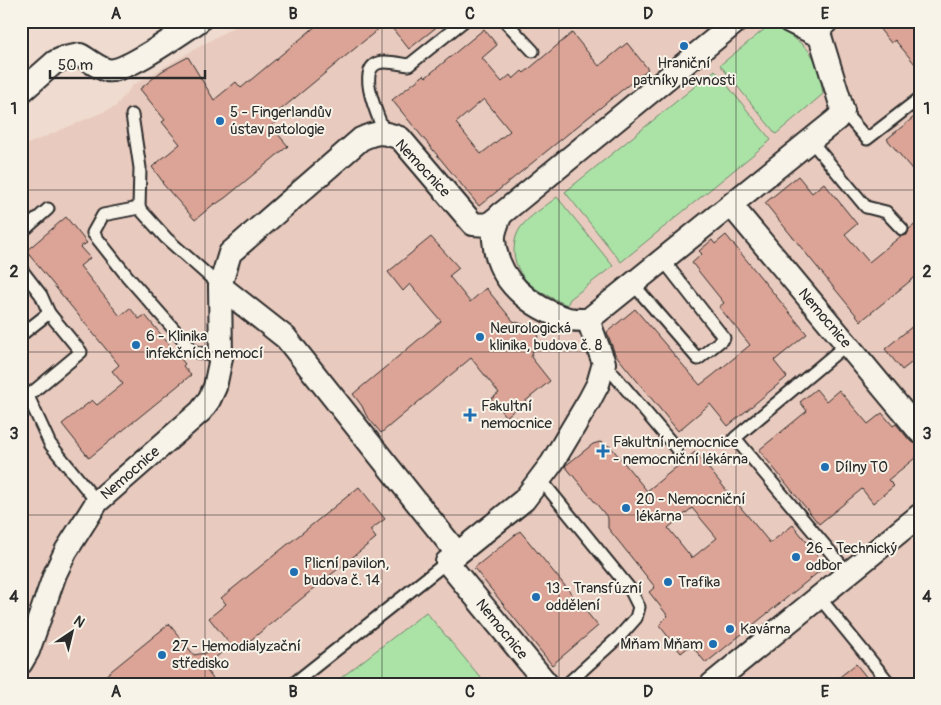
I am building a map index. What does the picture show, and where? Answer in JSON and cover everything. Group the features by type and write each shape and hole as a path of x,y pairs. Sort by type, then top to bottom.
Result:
{"street":[{"path":"21,92 55,62 64,58 80,55 105,70 114,71 131,64 199,21"},
{"name":"Nemocnice","path":"21,663 28,651 55,574 66,552 97,502 201,411 209,400 215,387 221,358 220,286 230,253 361,139 384,132 400,138 473,224 488,225 737,21"},
{"path":"501,214 493,238 498,264 510,282 525,298 546,309 570,319 588,320 811,141 840,115 828,29 790,21"},
{"name":"Nemocnice","path":"731,205 920,432"},
{"name":"Nemocnice","path":"220,286 286,338 547,684"},
{"path":"452,557 524,500 541,480 589,401 598,384 604,363 588,320"},
{"path":"712,684 920,514"}],"lane":[{"path":"384,132 368,89 369,75 373,66 380,62 409,65 464,21"},
{"path":"505,21 533,51"},
{"path":"840,115 867,139 920,98"},
{"path":"132,115 140,168 139,208 166,238 220,286"},
{"path":"811,141 866,207 886,212 902,229"},
{"path":"21,233 48,208"},
{"path":"139,208 103,215 93,233 127,276 193,351 221,358"},
{"path":"633,284 698,359 724,338 663,260"},
{"path":"21,269 41,295 48,313 81,352 24,392 50,444 97,502"},
{"path":"21,335 48,313"},
{"path":"847,344 735,438 848,573"},
{"path":"604,363 676,448"},
{"path":"541,480 630,589 639,607 636,618 620,636 567,684"},
{"path":"293,684 452,557"},
{"path":"819,597 890,684"}],"shaded area":[{"name":"Fakultní nemocnice","path":"244,21 920,21 920,684 21,684 21,147 115,107 133,85"}],"green space":[{"path":"769,23 808,50 817,66 823,94 776,134 720,65 766,28"},
{"path":"715,70 771,140 621,262 565,192"},
{"path":"557,197 613,266 570,299 567,305 540,292 526,280 516,263 514,253 517,233 524,223"},
{"path":"426,612 486,684 333,684"}],"building":[{"name":"5 - Fingerlandův ústav patologie","path":"322,21 444,21 409,49 387,22 273,116 278,121 271,126 288,146 195,220 162,183 152,167 180,144 162,122 165,120 140,89 162,71 188,57 214,100 236,82 241,88"},
{"path":"873,21 920,21 920,70 895,40 891,43"},
{"path":"484,29 497,45 482,58 502,82 510,75 513,79 522,71 524,73 572,33 599,66 627,43 648,69 479,206 392,100 424,75 426,77","holes":["484,99 510,131 481,154 456,123"]},
{"path":"920,112 920,179 887,139"},
{"path":"798,176 812,193 824,183 857,224 845,234 869,262 901,236 907,235 909,229 920,221 920,273 861,321 765,203"},
{"name":"6 - Klinika infekčních nemocí","path":"66,217 87,243 80,247 90,258 80,266 120,316 130,308 139,319 145,315 185,364 183,366 191,375 89,458 62,424 92,400 97,405 123,384 112,371 119,365 26,251"},
{"path":"726,235 807,334 774,361 787,377 728,426 710,404 678,431 615,354 607,332 635,309 700,385 712,376 750,345 719,307 724,303 692,263 702,254 699,251 712,240 715,244"},
{"name":"Neurologická klinika, budova č. 8","path":"431,237 459,268 449,276 470,302 486,288 513,321 540,330 531,357 550,381 506,417 491,399 499,393 471,358 381,433 366,415 353,394 441,321 410,284 403,291 388,272"},
{"path":"920,320 920,356 902,370 885,349"},
{"name":"Dílny TO","path":"816,389 826,401 839,390 868,424 882,413 893,426 896,424 910,441 920,445 920,454 888,480 894,486 873,503 862,489 819,524 759,450 807,411 800,402"},
{"path":"600,442 611,447 647,491 695,452 770,543 793,525 826,566 706,663 691,645 681,653 659,625 668,616 649,592 655,587 608,528 608,518 565,466 593,444","holes":["692,508 717,538 692,558 668,528"]},
{"name":"Plicní pavilon, budova č. 14","path":"359,487 385,519 370,530 376,538 236,652 209,618 226,604 221,598"},
{"name":"13 - Transfúzní oddělení","path":"520,531 598,626 552,665 474,568"},
{"name":"27 - Hemodialyzační středisko","path":"169,624 194,655 226,649 204,667 217,684 95,684"},
{"path":"856,664 872,684 831,684"}],"place":[{"name":"Hraniční patníky pevnosti","path":"684,46"},
{"name":"5 - Fingerlandův ústav patologie","path":"220,121"},
{"name":"Neurologická klinika, budova č. 8","path":"480,337"},
{"name":"6 - Klinika infekčních nemocí","path":"136,345"},
{"name":"Fakultní nemocnice","path":"470,415"},
{"name":"Fakultní nemocnice - nemocniční lékárna","path":"603,451"},
{"name":"Dílny TO","path":"825,467"},
{"name":"20 - Nemocniční lékárna","path":"626,508"},
{"name":"26 - Technický odbor","path":"796,557"},
{"name":"Plicní pavilon, budova č. 14","path":"294,572"},
{"name":"Trafika","path":"668,582"},
{"name":"13 - Transfúzní oddělení","path":"536,597"},
{"name":"Kavárna","path":"730,629"},
{"name":"Mňam Mňam","path":"713,644"},
{"name":"27 - Hemodialyzační středisko","path":"162,655"}]}
